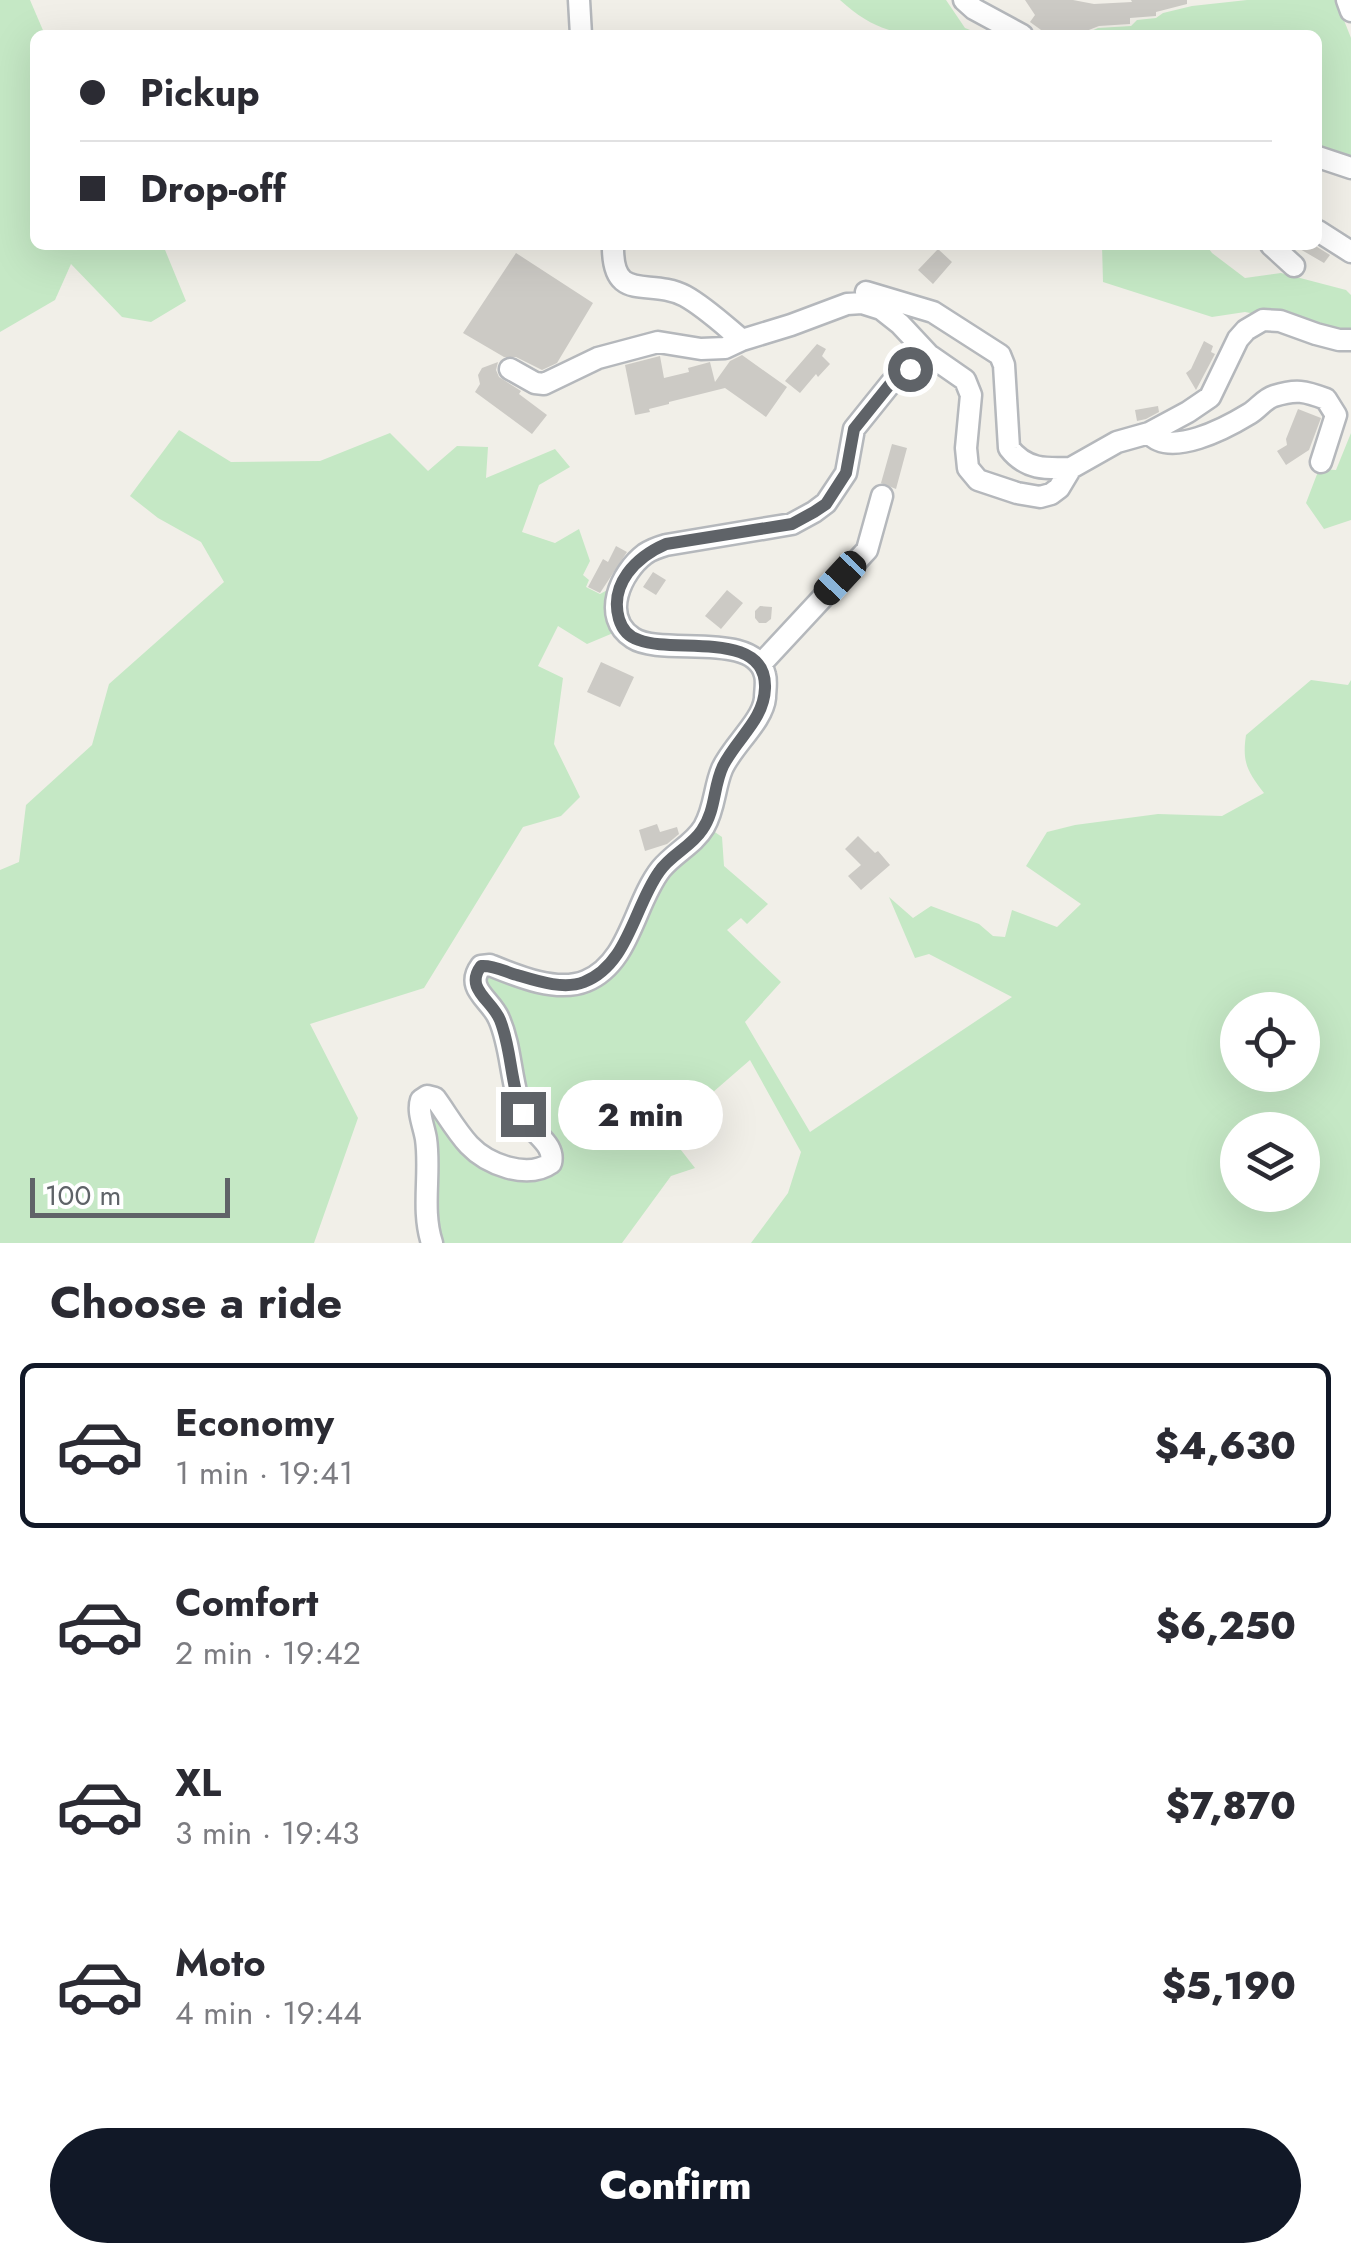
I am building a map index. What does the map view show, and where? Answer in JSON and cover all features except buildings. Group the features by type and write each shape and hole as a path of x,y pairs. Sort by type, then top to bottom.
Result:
{"street":[{"path":"579,0 581,30"},
{"path":"964,0 974,10 1012,30"},
{"path":"1346,0 1351,12"},
{"path":"1322,158 1351,168"},
{"path":"1322,233 1351,252"},
{"path":"613,250 613,267 620,278 631,285 663,288 690,298 742,340"},
{"path":"1277,250 1294,266"},
{"path":"824,311 848,292 862,291 933,312 1000,354 1009,448 1017,458 1042,469 1071,468 1117,442 1149,432 1188,412 1210,397 1238,339 1264,320 1351,340"},
{"path":"510,369 544,384 598,358 658,342 701,350 725,348 824,311 862,302 881,308 929,355 965,380 971,395 968,468 978,480 1040,497 1059,488 1071,468"},
{"path":"432,1243 426,1196 428,1160 418,1107 421,1100 428,1096 436,1098 468,1144 503,1166 538,1170 551,1162 553,1156 518,1102 500,1020 479,994 475,974 481,966 490,965 528,978 574,985 598,975 617,954 659,871 702,832 713,811 723,766 764,706 766,676 761,664 729,648 634,639 622,628 616,610 618,588 646,553 666,544 792,524 826,504 846,473 854,429 891,383 929,355"},
{"path":"1149,432 1164,444 1180,443 1227,426 1253,412 1268,397 1302,390 1326,399 1336,415 1321,462"},
{"path":"761,664 866,550 882,496"}],"green space":[{"path":"0,0 30,0 43,30 30,30 30,250 165,250 186,301 151,322 122,317 71,264 55,300 0,332"},
{"path":"840,0 946,0 970,30 890,30 857,14"},
{"path":"1247,0 1336,0 1351,38 1351,159 1322,149 1322,30 1093,30 1131,26 1137,20 1192,6"},
{"path":"1102,250 1210,250 1245,278 1281,273 1346,290 1351,295 1351,333 1245,312 1212,317 1103,282"},
{"path":"179,430 231,462 320,461 390,433 428,471 457,446 488,447 486,478 555,449 570,467 539,485 522,532 555,543 579,529 590,561 583,575 589,580 586,587 600,594 613,587 618,631 587,644 558,626 538,666 563,678 554,744 580,797 561,816 523,827 424,988 310,1024 358,1118 314,1243 0,1243 0,870 19,862 26,805 92,745 109,684 224,582 201,542 158,518 130,496"},
{"path":"1351,433 1351,520 1324,529 1306,503 1319,469 1336,470"},
{"path":"1311,680 1348,685 1351,680 1351,1243 751,1243 788,1193 801,1152 750,1060 667,1132 695,1168 671,1176 622,1243 437,1243 428,1101 465,1147 548,1171 539,1131 482,990 484,971 589,985 663,874 709,828 722,837 724,866 768,904 747,924 741,918 727,930 781,982 745,1022 810,1132 1012,997 929,954 915,958 889,897 913,918 931,906 979,924 993,936 1005,937 1012,910 1057,927 1081,904 1026,866 1047,832 1158,814 1222,816 1264,793 1247,766 1246,735"}],"route":[{"path":"523,1114 500,1020 479,994 475,974 481,966 490,965 515,975 574,985 598,975 617,954 659,871 702,832 713,811 723,766 764,706 766,676 761,664 729,648 634,639 622,628 616,610 618,588 646,553 666,544 792,524 826,504 846,473 854,429 891,383 910,369"}]}
